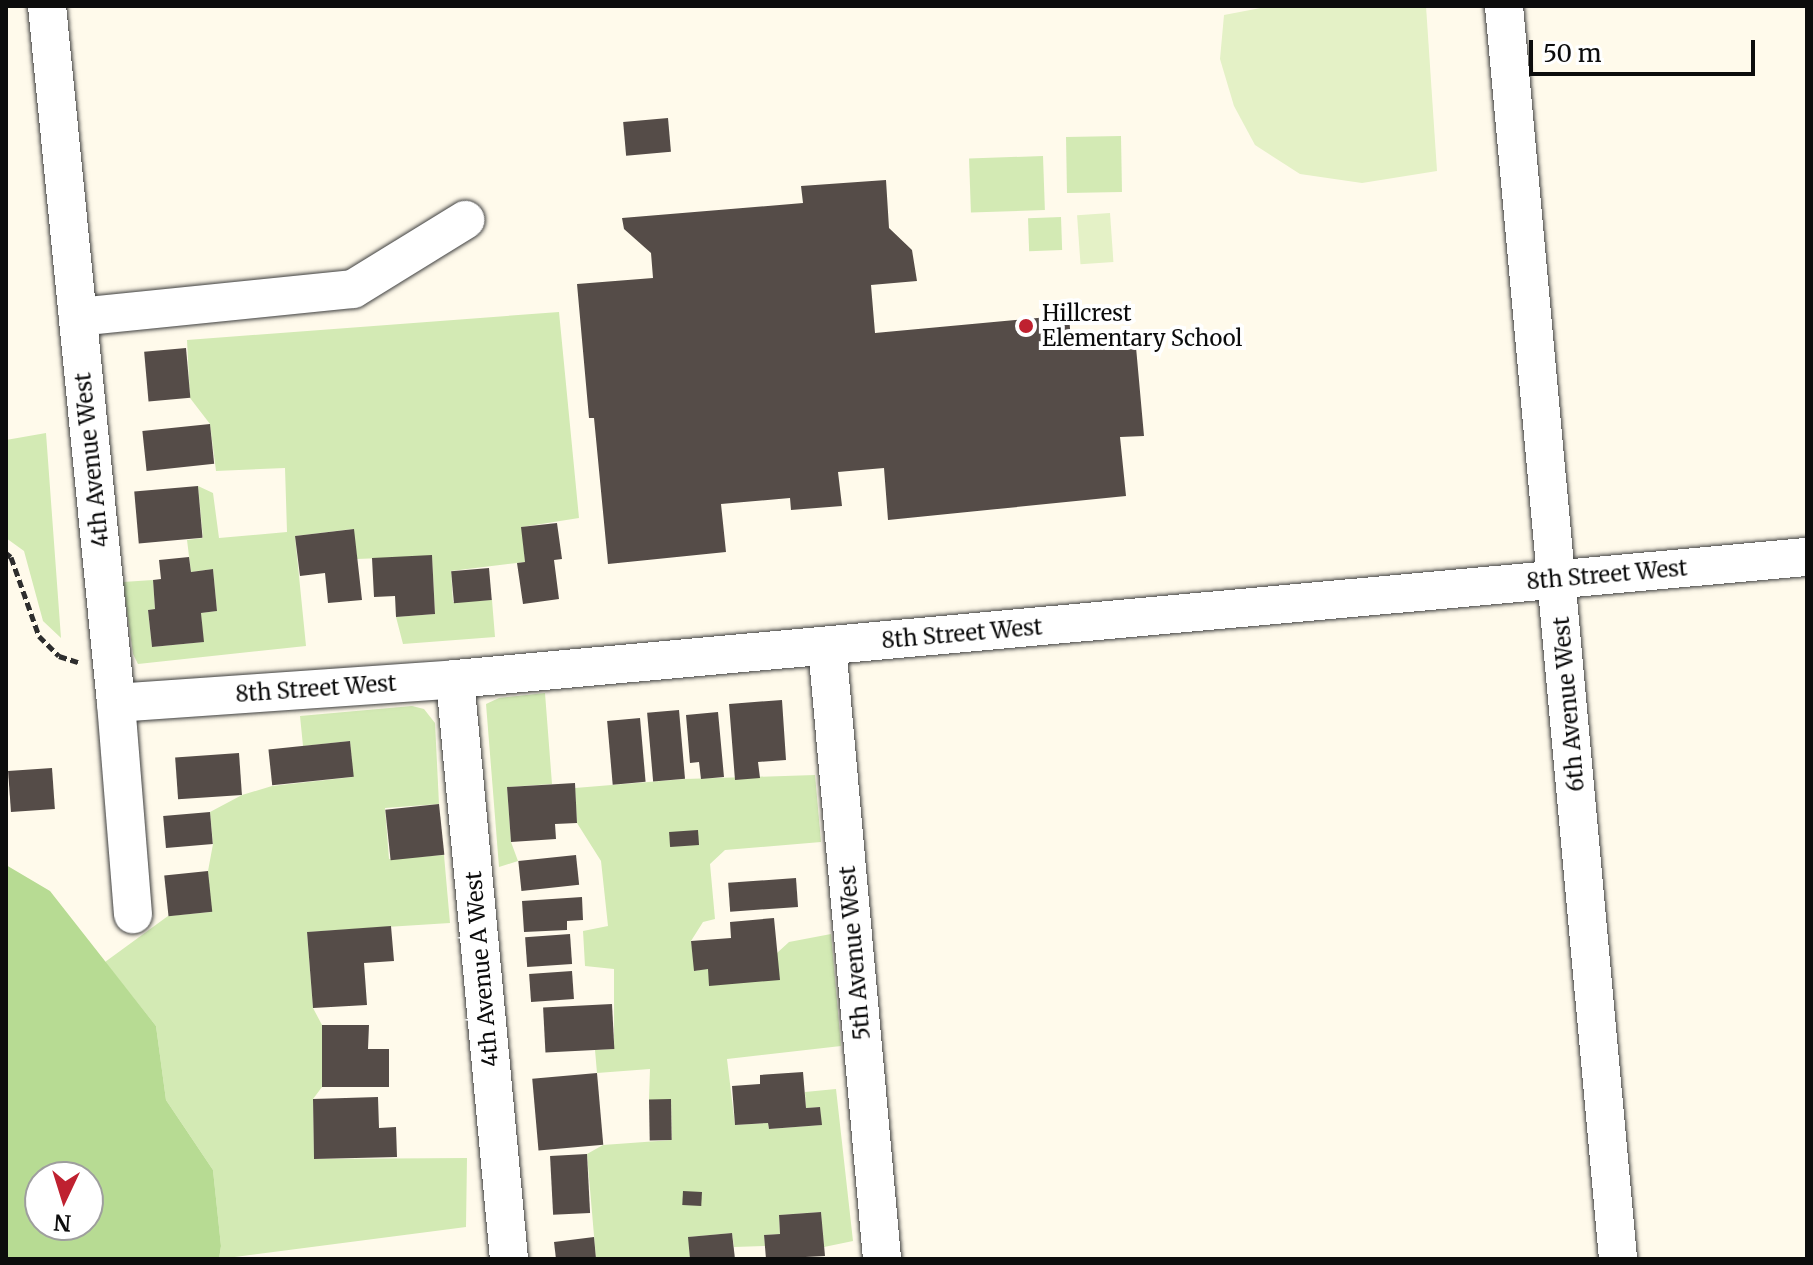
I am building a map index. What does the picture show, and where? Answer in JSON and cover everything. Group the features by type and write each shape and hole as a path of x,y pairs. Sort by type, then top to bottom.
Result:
{"street":[{"name":"4th Avenue West","path":"47,6 116,703 133,914"},
{"name":"6th Avenue West","path":"1504,6 1618,1259"},
{"path":"78,317 353,289 465,220"},
{"name":"8th Street West","path":"116,703 455,679 1807,557"},
{"name":"5th Avenue West","path":"827,646 882,1259"},
{"name":"4th Avenue A West","path":"455,679 509,1259"}],"path":[{"path":"6,553 11,557 32,620 45,642 59,656 78,662 112,661"}],"green space":[{"path":"1271,6 1426,6 1437,171 1362,183 1300,174 1255,145 1234,106 1220,59 1224,15"},
{"path":"1121,136 1122,192 1067,193 1066,137"},
{"path":"1043,156 1045,210 971,213 969,159"},
{"path":"1110,213 1113,262 1080,264 1077,215"},
{"path":"1061,217 1062,250 1029,251 1028,218"},
{"path":"559,312 579,518 522,527 525,562 451,571 453,602 492,600 495,637 403,644 396,617 435,614 432,556 357,559 353,529 295,536 306,646 138,664 133,654 123,582 153,580 155,609 148,610 152,647 203,642 201,613 217,611 213,569 191,572 187,540 203,538 198,486 213,493 219,538 287,532 285,468 216,471 210,424 190,398 187,340"},
{"path":"46,433 61,638 43,621 24,551 6,538 6,440"},
{"path":"545,693 552,784 507,787 511,842 518,861 499,867 486,704 499,698"},
{"path":"412,706 424,709 435,723 439,804 385,808 389,859 444,855 450,923 307,932 313,1008 322,1025 322,1087 313,1099 314,1159 467,1158 466,1227 219,1259 221,1246 213,1170 166,1100 156,1026 105,962 168,916 211,912 208,871 213,844 210,812 242,795 272,786 353,777 350,741 303,746 300,716"},
{"path":"815,775 821,842 725,850 710,864 715,919 703,922 691,941 695,971 777,953 789,942 831,934 841,1046 727,1059 735,1125 768,1123 769,1129 821,1125 820,1107 806,1108 805,1092 836,1089 853,1241 824,1247 821,1212 779,1215 780,1234 764,1235 765,1246 734,1247 732,1233 689,1237 690,1259 596,1259 587,1154 603,1145 672,1140 671,1100 649,1100 650,1069 597,1073 595,1050 614,1049 614,969 585,966 583,931 608,926 601,861 577,823 575,788 685,779"},
{"path":"6,865 50,891 156,1026 166,1100 213,1170 221,1246 219,1259 6,1259"}],"building":[{"path":"668,118 671,152 626,156 623,122"},
{"path":"886,180 889,228 912,250 917,281 871,285 875,333 1069,315 1071,342 1135,336 1144,436 1120,437 1126,496 888,520 884,468 838,472 842,506 791,510 790,498 721,504 726,552 608,564 594,418 589,418 577,284 653,278 651,253 624,229 622,218 803,203 801,186"},
{"path":"186,348 190,398 149,401 144,352"},
{"path":"210,424 214,464 147,471 142,431"},
{"path":"198,486 203,538 139,543 134,492"},
{"path":"557,523 562,559 554,560 559,599 523,604 517,563 525,562 521,527"},
{"path":"354,529 362,600 328,603 325,573 300,576 295,536"},
{"path":"432,555 435,614 396,617 395,596 374,597 372,558"},
{"path":"189,557 191,572 213,569 217,611 201,613 204,642 152,647 148,610 155,609 153,580 161,579 159,560"},
{"path":"489,568 492,600 454,603 451,571"},
{"path":"782,700 786,760 758,762 760,778 735,780 729,704"},
{"path":"679,710 685,779 653,782 647,713"},
{"path":"718,712 724,777 701,779 699,762 690,763 686,715"},
{"path":"640,718 646,782 613,785 607,721"},
{"path":"350,741 354,777 272,785 268,750"},
{"path":"239,753 242,795 178,799 175,757"},
{"path":"52,768 55,809 11,812 8,771"},
{"path":"575,783 577,823 555,824 556,839 511,842 507,787"},
{"path":"439,804 444,855 391,860 385,810"},
{"path":"210,812 213,844 166,848 163,816"},
{"path":"698,830 699,845 670,847 669,832"},
{"path":"576,855 579,885 521,891 518,861"},
{"path":"208,871 212,912 169,916 164,876"},
{"path":"796,878 798,907 730,912 728,883"},
{"path":"582,897 583,920 567,921 567,930 524,932 522,901"},
{"path":"774,918 780,980 709,986 708,969 694,971 691,941 731,938 730,922"},
{"path":"391,926 394,961 364,963 367,1005 313,1008 307,932"},
{"path":"570,934 572,964 527,967 525,937"},
{"path":"572,971 574,999 531,1002 529,974"},
{"path":"612,1004 614,1049 545,1053 543,1008"},
{"path":"322,1025 369,1025 368,1049 389,1049 389,1087 322,1087"},
{"path":"803,1072 806,1108 820,1107 822,1125 769,1129 768,1123 735,1125 732,1086 760,1084 760,1075"},
{"path":"597,1073 603,1145 539,1150 532,1079"},
{"path":"378,1097 379,1128 396,1127 397,1157 314,1159 313,1099"},
{"path":"649,1099 671,1099 672,1140 650,1140"},
{"path":"587,1154 590,1213 553,1215 550,1156"},
{"path":"683,1191 702,1192 701,1206 682,1205"},
{"path":"821,1212 825,1256 766,1259 764,1235 780,1234 779,1215"},
{"path":"732,1233 735,1259 690,1259 688,1237"},
{"path":"594,1237 596,1259 556,1259 554,1242"}],"place":[{"name":"Hillcrest Elementary School","path":"1026,326"}]}
